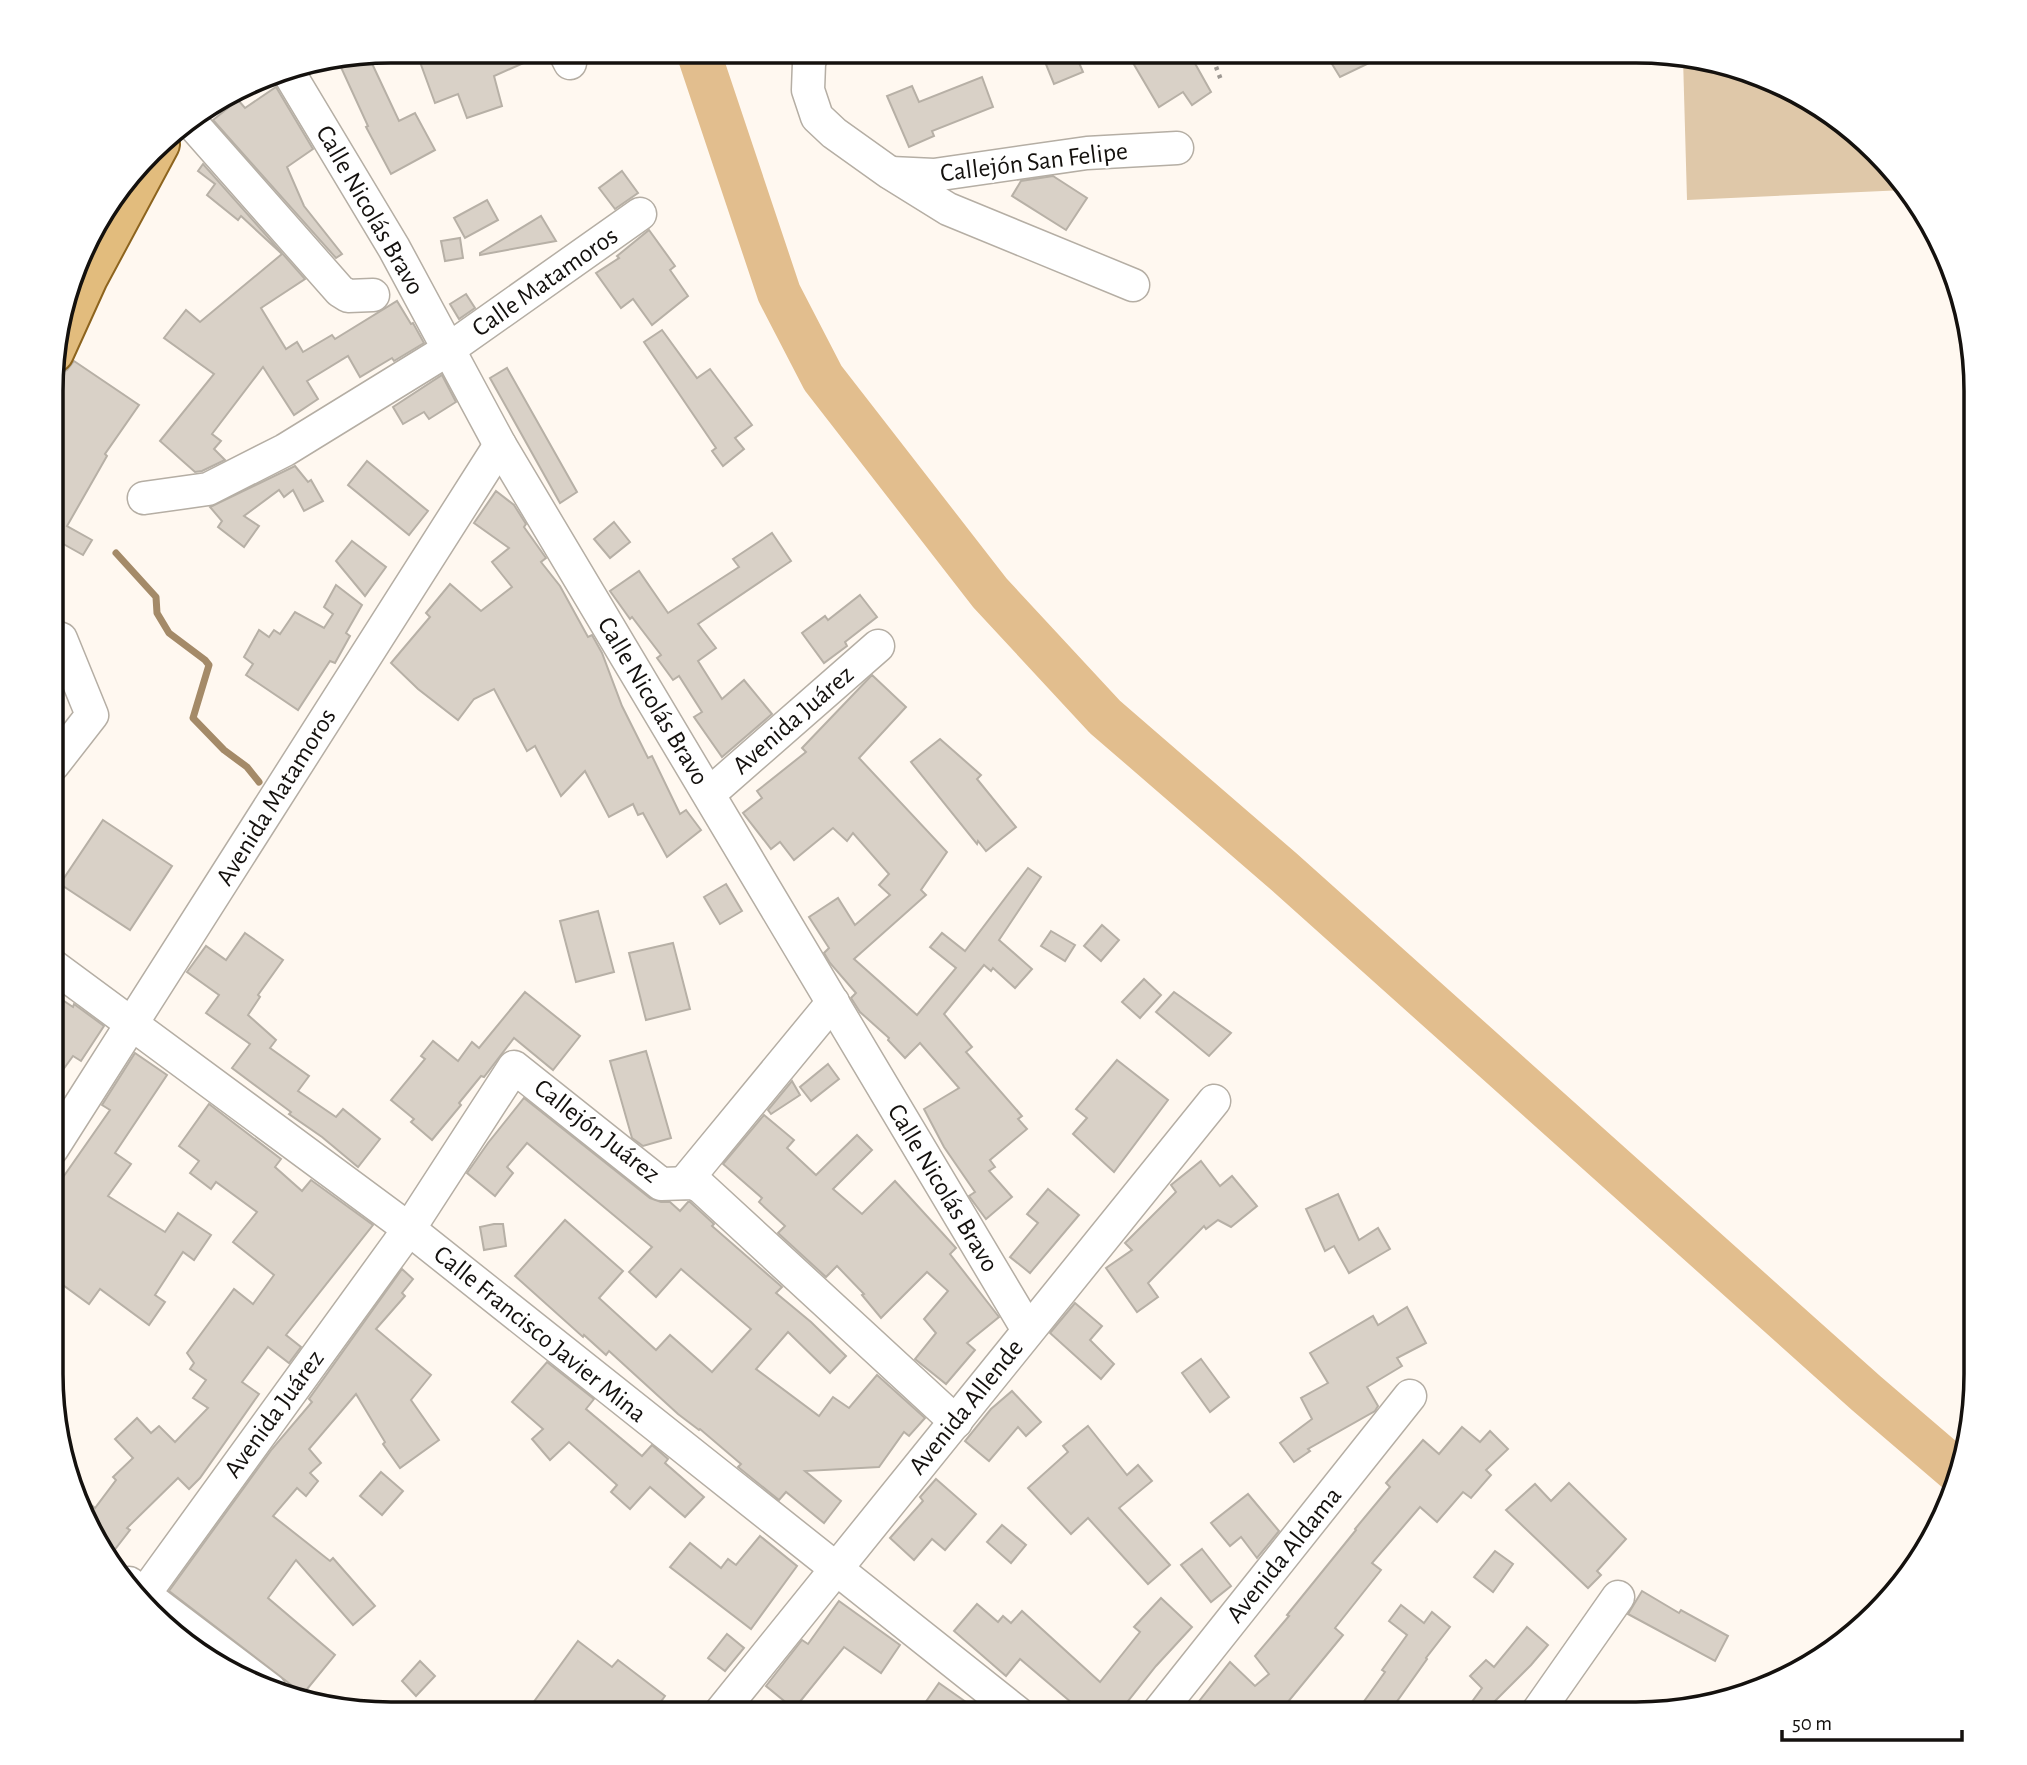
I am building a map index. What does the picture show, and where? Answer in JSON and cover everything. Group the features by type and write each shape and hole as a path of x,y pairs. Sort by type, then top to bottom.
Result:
{"main road":[{"path":"73,312 142,177"}],"street":[{"path":"809,63 808,90 817,117 834,133 890,173 948,209 1133,285"},
{"name":"Calle Nicolás Bravo","path":"292,78 394,248 500,445 1028,1330"},
{"path":"196,128 340,291 348,296 373,295"},
{"name":"Callejón San Felipe","path":"890,173 934,175 1087,153 1177,148"},
{"name":"Calle Matamoros","path":"144,498 208,489 285,450 449,349 640,214"},
{"name":"Avenida Matamoros","path":"63,1132 500,445"},
{"path":"63,644 92,715 63,752"},
{"name":"Avenida Juárez","path":"709,794 878,646"},
{"name":"Calle Francisco Javier Mina","path":"63,973 409,1229 1004,1702"},
{"name":"Callejón Juárez","path":"409,1229 514,1067 661,1184 684,1183 833,1002"},
{"name":"Avenida Allende","path":"729,1702 1214,1101"},
{"path":"684,1183 701,1187 956,1422"},
{"name":"Avenida Juárez","path":"141,1586 409,1229"},
{"name":"Avenida Aldama","path":"1167,1702 1410,1396"},
{"path":"1544,1702 1618,1597"},
{"path":"170,1616 224,1656"}],"path":[{"path":"1215,63 1221,80"}],"shaded area":[{"path":"1683,67 1742,80 1800,107 1852,144 1896,190 1687,200"}],"building":[{"path":"420,63 523,63 494,76 502,106 467,118 458,94 435,103"},
{"path":"1045,63 1079,63 1083,72 1054,84"},
{"path":"1133,63 1195,63 1211,92 1192,105 1183,92 1159,107"},
{"path":"1331,63 1369,63 1340,77"},
{"path":"372,64 399,121 415,113 435,150 391,174 366,127 368,126 341,67"},
{"path":"982,77 993,107 932,131 934,136 909,147 887,96 912,86 919,102"},
{"path":"276,87 313,149 287,167 304,206 342,254 336,258 213,120 239,101 245,108"},
{"path":"203,164 305,279 261,308 286,349 297,342 303,352 332,335 335,339 397,301 424,343 360,377 348,356 307,381 318,399 294,415 263,367 212,434 221,441 214,449 225,460 195,472 160,441 214,374 164,338 186,310 200,322 282,254 241,216 238,220 207,195 215,184 198,171"},
{"path":"622,171 638,193 615,209 599,188"},
{"path":"1053,176 1087,198 1066,230 1012,196 1021,181"},
{"path":"487,200 498,220 465,238 454,218"},
{"path":"541,216 556,241 480,255 480,253"},
{"path":"649,230 675,266 670,270 688,296 652,325 633,299 621,308 596,273 619,258 617,256"},
{"path":"460,238 463,258 445,261 441,241"},
{"path":"466,294 475,308 459,319 450,304"},
{"path":"662,330 697,378 710,369 752,425 735,438 744,449 723,466 712,451 716,448 644,342"},
{"path":"74,361 139,405 105,454 107,456 67,526 92,540 83,555 63,544 63,391 64,372"},
{"path":"507,368 577,492 560,503 490,378"},
{"path":"442,375 456,402 429,419 424,412 403,424 393,407"},
{"path":"367,461 428,511 409,535 348,485"},
{"path":"295,466 308,482 311,480 323,501 304,511 293,490 284,497 279,490 244,516 259,526 244,547 218,527 222,521 210,507"},
{"path":"496,491 514,505 526,524 524,527 546,558 541,562 560,586 588,637 592,635 602,653 622,706 648,758 652,756 680,814 686,810 701,830 667,857 643,813 638,815 633,804 609,817 585,771 561,796 535,746 527,751 494,689 474,699 458,720 418,689 391,663 430,617 426,613 450,584 481,611 512,587 492,562 509,548 474,523"},
{"path":"614,522 630,542 610,558 594,539"},
{"path":"772,533 791,561 698,624 716,648 698,661 722,699 744,680 772,714 722,757 694,717 702,712 679,676 673,680 657,658 661,655 610,591 639,571 668,613 739,567 733,559"},
{"path":"352,541 386,567 365,596 336,561"},
{"path":"336,585 362,605 346,633 350,636 335,663 330,661 298,710 246,675 253,664 244,657 259,630 269,637 274,630 280,634 295,612 324,628 333,614 324,607"},
{"path":"860,595 877,617 845,642 847,646 824,663 802,633 825,616 828,620"},
{"path":"872,675 906,707 859,758 947,852 921,890 926,895 854,959 917,1015 956,968 930,947 942,933 965,951 1028,868 1041,877 999,940 1032,969 1015,988 993,968 991,971 984,965 944,1014 972,1047 966,1052 1022,1116 1018,1119 1027,1129 990,1160 995,1167 989,1171 1012,1197 986,1219 969,1196 975,1192 944,1147 924,1109 959,1088 920,1043 905,1058 889,1038 860,1012 851,998 856,993 830,963 824,953 829,948 809,917 838,898 855,925 890,895 879,885 889,874 853,833 847,841 833,828 794,860 780,842 771,849 743,813 762,798 757,791 806,752 802,748"},
{"path":"940,739 981,775 977,779 1016,827 986,851 978,841 977,844 911,762"},
{"path":"103,820 172,866 130,930 63,886 63,880"},
{"path":"726,884 742,911 720,924 704,897"},
{"path":"598,911 614,972 576,982 560,921"},
{"path":"1102,925 1119,940 1101,961 1084,946"},
{"path":"1051,931 1075,945 1065,961 1041,946"},
{"path":"245,933 283,960 258,995 260,997 248,1015 276,1040 270,1048 309,1076 298,1091 336,1117 343,1109 380,1139 358,1167 232,1068 250,1044 206,1013 219,995 187,972 206,946 226,960"},
{"path":"673,943 690,1009 646,1020 629,953"},
{"path":"1144,979 1161,995 1140,1018 1122,1002"},
{"path":"525,992 580,1036 553,1070 514,1038 484,1077 481,1076 459,1103 461,1105 432,1140 411,1122 414,1119 391,1100 425,1059 421,1056 433,1041 458,1061 472,1042 479,1048"},
{"path":"1174,992 1231,1033 1209,1056 1156,1012"},
{"path":"63,1000 73,1007 74,1004 104,1026 81,1061 73,1056 63,1070"},
{"path":"646,1051 671,1138 643,1146 632,1138 610,1061"},
{"path":"135,1053 167,1075 115,1153 131,1164 108,1196 165,1232 178,1213 211,1235 194,1260 183,1252 155,1295 165,1302 149,1325 100,1289 89,1304 63,1285 63,1177 110,1110 102,1105"},
{"path":"1117,1060 1168,1100 1114,1172 1073,1134 1087,1118 1076,1109"},
{"path":"828,1064 839,1079 811,1101 800,1087"},
{"path":"792,1081 800,1095 771,1114 768,1110"},
{"path":"524,1098 650,1198 670,1202 680,1211 690,1202 714,1224 712,1226 782,1287 776,1293 846,1356 830,1373 788,1332 756,1369 819,1416 833,1397 849,1408 877,1375 925,1418 909,1436 904,1432 879,1467 805,1471 841,1501 824,1523 786,1492 779,1500 738,1467 741,1464 678,1414 609,1351 606,1355 584,1335 583,1337 515,1276 565,1220 623,1271 599,1298 656,1350 670,1335 712,1372 751,1329 681,1269 656,1297 629,1272 652,1247 527,1143 507,1167 513,1173 495,1196 467,1173"},
{"path":"209,1104 281,1159 275,1167 302,1191 311,1180 373,1225 286,1335 301,1347 289,1363 268,1347 242,1382 259,1394 200,1478 189,1489 178,1478 127,1528 130,1530 114,1550 90,1504 95,1508 116,1480 113,1477 133,1458 115,1439 137,1418 151,1433 159,1426 175,1442 208,1408 193,1398 206,1380 190,1369 194,1363 187,1353 234,1289 253,1304 274,1275 233,1242 257,1212 216,1182 211,1189 190,1173 199,1161 179,1146"},
{"path":"764,1115 794,1140 787,1148 816,1175 857,1135 872,1150 833,1189 862,1214 895,1181 956,1248 950,1254 999,1317 967,1343 975,1350 946,1384 915,1359 936,1333 924,1319 948,1291 927,1272 881,1318 862,1295 864,1294 837,1266 826,1277 778,1233 785,1226 759,1202 762,1198 723,1164"},
{"path":"1201,1161 1220,1186 1232,1176 1257,1206 1231,1227 1218,1220 1206,1229 1204,1226 1148,1283 1158,1297 1137,1312 1106,1268 1132,1250 1125,1243 1176,1192 1171,1185"},
{"path":"1048,1189 1079,1215 1030,1273 1010,1257 1038,1223 1027,1214"},
{"path":"1338,1194 1359,1240 1378,1228 1390,1249 1349,1273 1334,1246 1325,1251 1306,1209"},
{"path":"503,1224 506,1246 484,1250 480,1227"},
{"path":"402,1269 413,1279 402,1293 405,1296 376,1329 431,1375 411,1400 439,1440 400,1468 383,1444 385,1442 356,1394 309,1449 321,1463 310,1473 318,1481 306,1496 297,1488 273,1516 330,1561 333,1558 375,1606 353,1625 296,1560 268,1598 335,1655 306,1691 295,1688 169,1591 272,1449 312,1402 309,1399"},
{"path":"1075,1303 1102,1326 1090,1340 1114,1364 1101,1379 1050,1333"},
{"path":"1407,1307 1426,1343 1397,1358 1402,1366 1367,1387 1378,1406 1375,1411 1308,1449 1310,1451 1294,1462 1280,1443 1312,1419 1301,1398 1328,1383 1310,1353 1373,1316 1378,1325"},
{"path":"1201,1359 1229,1397 1210,1412 1182,1373"},
{"path":"547,1362 594,1399 586,1409 642,1456 652,1445 668,1459 665,1463 704,1497 685,1517 650,1487 630,1509 611,1492 617,1485 569,1442 550,1460 532,1439 543,1429 512,1402"},
{"path":"1012,1391 1041,1422 1026,1436 1018,1427 989,1461 965,1441 991,1409"},
{"path":"1088,1426 1127,1475 1138,1465 1152,1481 1119,1508 1170,1565 1148,1584 1088,1518 1071,1534 1028,1488 1068,1452 1063,1446"},
{"path":"1462,1427 1480,1442 1490,1431 1508,1449 1486,1470 1491,1475 1471,1498 1463,1492 1437,1522 1420,1507 1372,1563 1381,1570 1335,1628 1343,1635 1288,1702 1198,1702 1230,1662 1255,1686 1269,1674 1255,1656 1390,1487 1386,1483 1423,1440 1439,1454"},
{"path":"381,1472 403,1491 382,1515 360,1496"},
{"path":"936,1479 976,1514 945,1550 932,1539 914,1560 890,1538 923,1501 920,1497"},
{"path":"1569,1483 1626,1539 1597,1571 1601,1575 1588,1588 1506,1510 1535,1484 1551,1501"},
{"path":"1248,1494 1279,1531 1257,1558 1241,1537 1230,1546 1211,1523"},
{"path":"1002,1525 1026,1545 1011,1563 987,1542"},
{"path":"760,1536 797,1566 751,1629 670,1567 690,1543 721,1568 728,1559 736,1565"},
{"path":"1202,1549 1231,1586 1211,1602 1181,1565"},
{"path":"1495,1551 1513,1564 1493,1592 1474,1577"},
{"path":"1642,1591 1679,1613 1681,1610 1728,1636 1715,1661 1628,1614"},
{"path":"1161,1598 1192,1627 1127,1702 1071,1702 1020,1659 1006,1676 954,1631 977,1604 998,1622 1003,1616 1011,1623 1022,1611 1100,1682 1140,1632 1134,1627"},
{"path":"839,1601 900,1645 881,1673 844,1647 800,1702 785,1702 766,1686 802,1640 808,1644"},
{"path":"1401,1605 1424,1623 1432,1612 1450,1627 1397,1702 1364,1702 1407,1635 1389,1621"},
{"path":"1527,1627 1548,1645 1494,1702 1472,1702 1482,1688 1470,1676 1486,1660 1494,1667"},
{"path":"727,1634 744,1648 725,1671 708,1658"},
{"path":"578,1641 612,1667 618,1660 665,1696 661,1702 534,1702"},
{"path":"420,1661 435,1676 416,1696 402,1681"},
{"path":"939,1683 966,1702 926,1702"}],"waterway":[{"path":"702,63 779,293 823,378 990,593 1105,717 1282,870 1866,1393 1951,1466"},
{"path":"116,553 156,597 157,613 169,633 209,665 193,718 224,750 247,767 259,782"}]}
